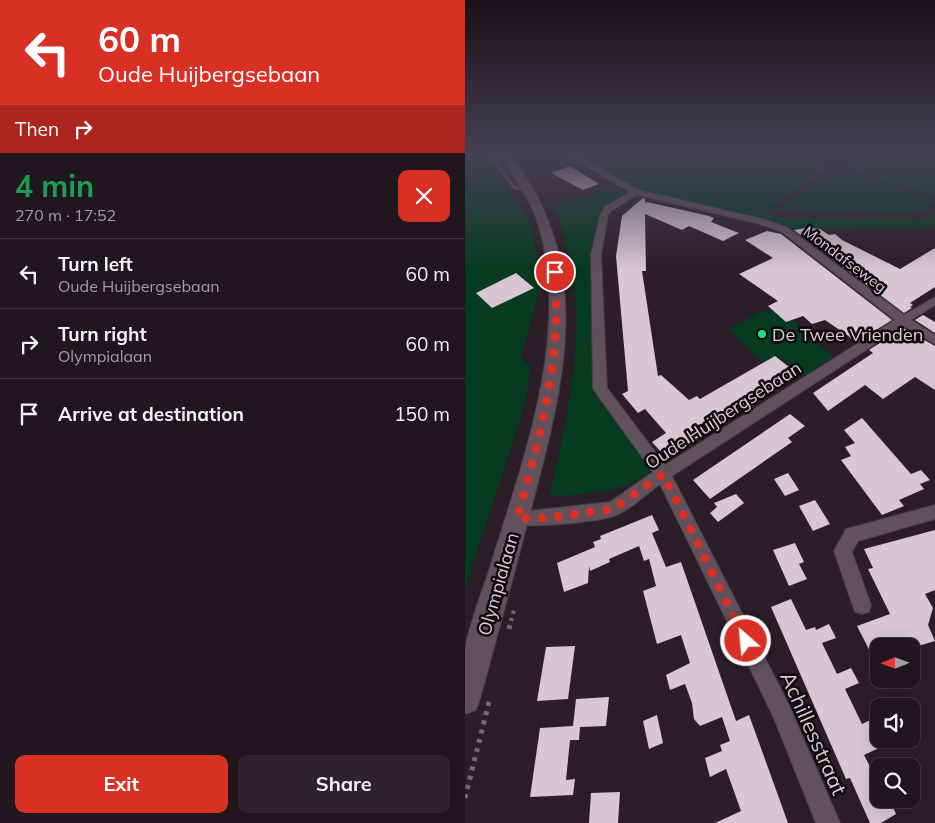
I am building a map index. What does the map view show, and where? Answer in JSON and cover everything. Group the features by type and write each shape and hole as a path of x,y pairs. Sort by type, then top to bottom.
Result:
{"main road":[{"name":"Olympialaan","path":"465,699 517,518 546,407 556,320 556,290 551,248 542,215 532,193"}],"street":[{"name":"Achillesstraat","path":"634,193 607,209 604,214 596,255 600,389 663,474 781,710 828,823"},
{"name":"Mondafseweg","path":"642,193 755,220 785,230 904,321"},
{"name":"Oude Huijbergsebaan","path":"517,518 547,518 613,509 663,474 935,300"},
{"path":"904,321 935,340"},
{"path":"862,605 843,551 852,535 935,512"}],"green space":[{"path":"465,193 510,193 530,220 537,258 544,275 521,358 531,367 524,407 465,589"},
{"path":"593,193 625,193 604,208 595,227 592,255 593,391 653,470 628,484 616,488 591,493 549,497 569,400 574,367 576,333 572,268 561,225 554,207"},
{"path":"654,193 791,193 766,211 767,215 785,218 923,219 935,212 935,227 785,230"},
{"path":"803,193 911,193 935,200 930,208 921,212 778,211"},
{"path":"759,312 784,312 833,357 804,376 779,357 763,363 729,329"}],"building":[{"path":"643,198 645,203 709,216 714,218 711,222 739,233 723,241 689,226 682,230 645,214 646,271 642,271 658,376 661,375 689,400 697,396 700,399 775,356 798,374 672,454 667,448 661,452 652,442 666,433 645,409 638,413 622,394 628,391 616,256 622,216"},
{"path":"806,228 820,229 829,235 835,234 842,240 900,269 935,248 935,287 910,303 913,305 910,307 912,308 904,313 794,230"},
{"path":"767,231 781,234 892,320 857,342 825,320 812,324 803,316 786,322 768,306 778,301 739,274 773,258 745,240"},
{"path":"516,273 534,288 492,308 476,293"},
{"path":"923,315 935,322 935,333 915,320"},
{"path":"903,328 935,346 935,390 915,377 883,399 865,385 828,411 813,393 873,353 869,350"},
{"path":"790,414 805,426 788,438 792,442 710,499 693,480"},
{"path":"862,418 911,474 921,470 930,480 920,484 924,489 899,500 904,506 882,515 841,460 851,456 845,447 855,443 844,430"},
{"path":"788,473 799,490 785,496 774,479"},
{"path":"736,494 744,503 718,522 710,513 717,507 714,503"},
{"path":"815,500 830,524 813,531 799,506"},
{"path":"652,515 659,530 652,533 666,567 681,562 736,721 749,715 788,823 715,823 741,811 726,769 710,777 705,758 722,751 720,745 730,741 722,717 700,726 694,719 692,703 685,684 670,690 666,675 690,663 681,635 657,644 643,591 656,586 649,559 644,561 639,546 609,559 610,562 590,571 589,566 588,583 564,592 557,563 595,547 593,542 601,539 600,536"},
{"path":"935,530 935,590 925,594 933,608 928,625 935,641 920,645 920,638 870,638 870,651 857,626 890,614 868,569 873,568 864,549"},
{"path":"795,543 804,562 799,564 807,579 789,586 773,550"},
{"path":"791,599 806,630 815,627 816,630 829,624 836,638 822,643 837,674 851,668 859,683 845,689 862,724 870,720 870,748 879,748 864,755 870,767 870,808 893,808 896,814 881,823 870,823 850,778 846,779 771,607"},
{"path":"575,646 568,699 537,701 546,647"},
{"path":"609,697 606,726 580,727 579,740 570,740 566,780 575,779 573,795 530,797 540,728 573,726 576,699"},
{"path":"657,715 663,743 649,749 643,721"},
{"path":"620,792 618,823 589,823 591,793"}],"place":[{"name":"De Twee Vrienden","path":"762,334"}],"route":[{"path":"555,272 557,304 554,352 546,407 517,518 547,518 613,509 663,474 746,641"}]}
